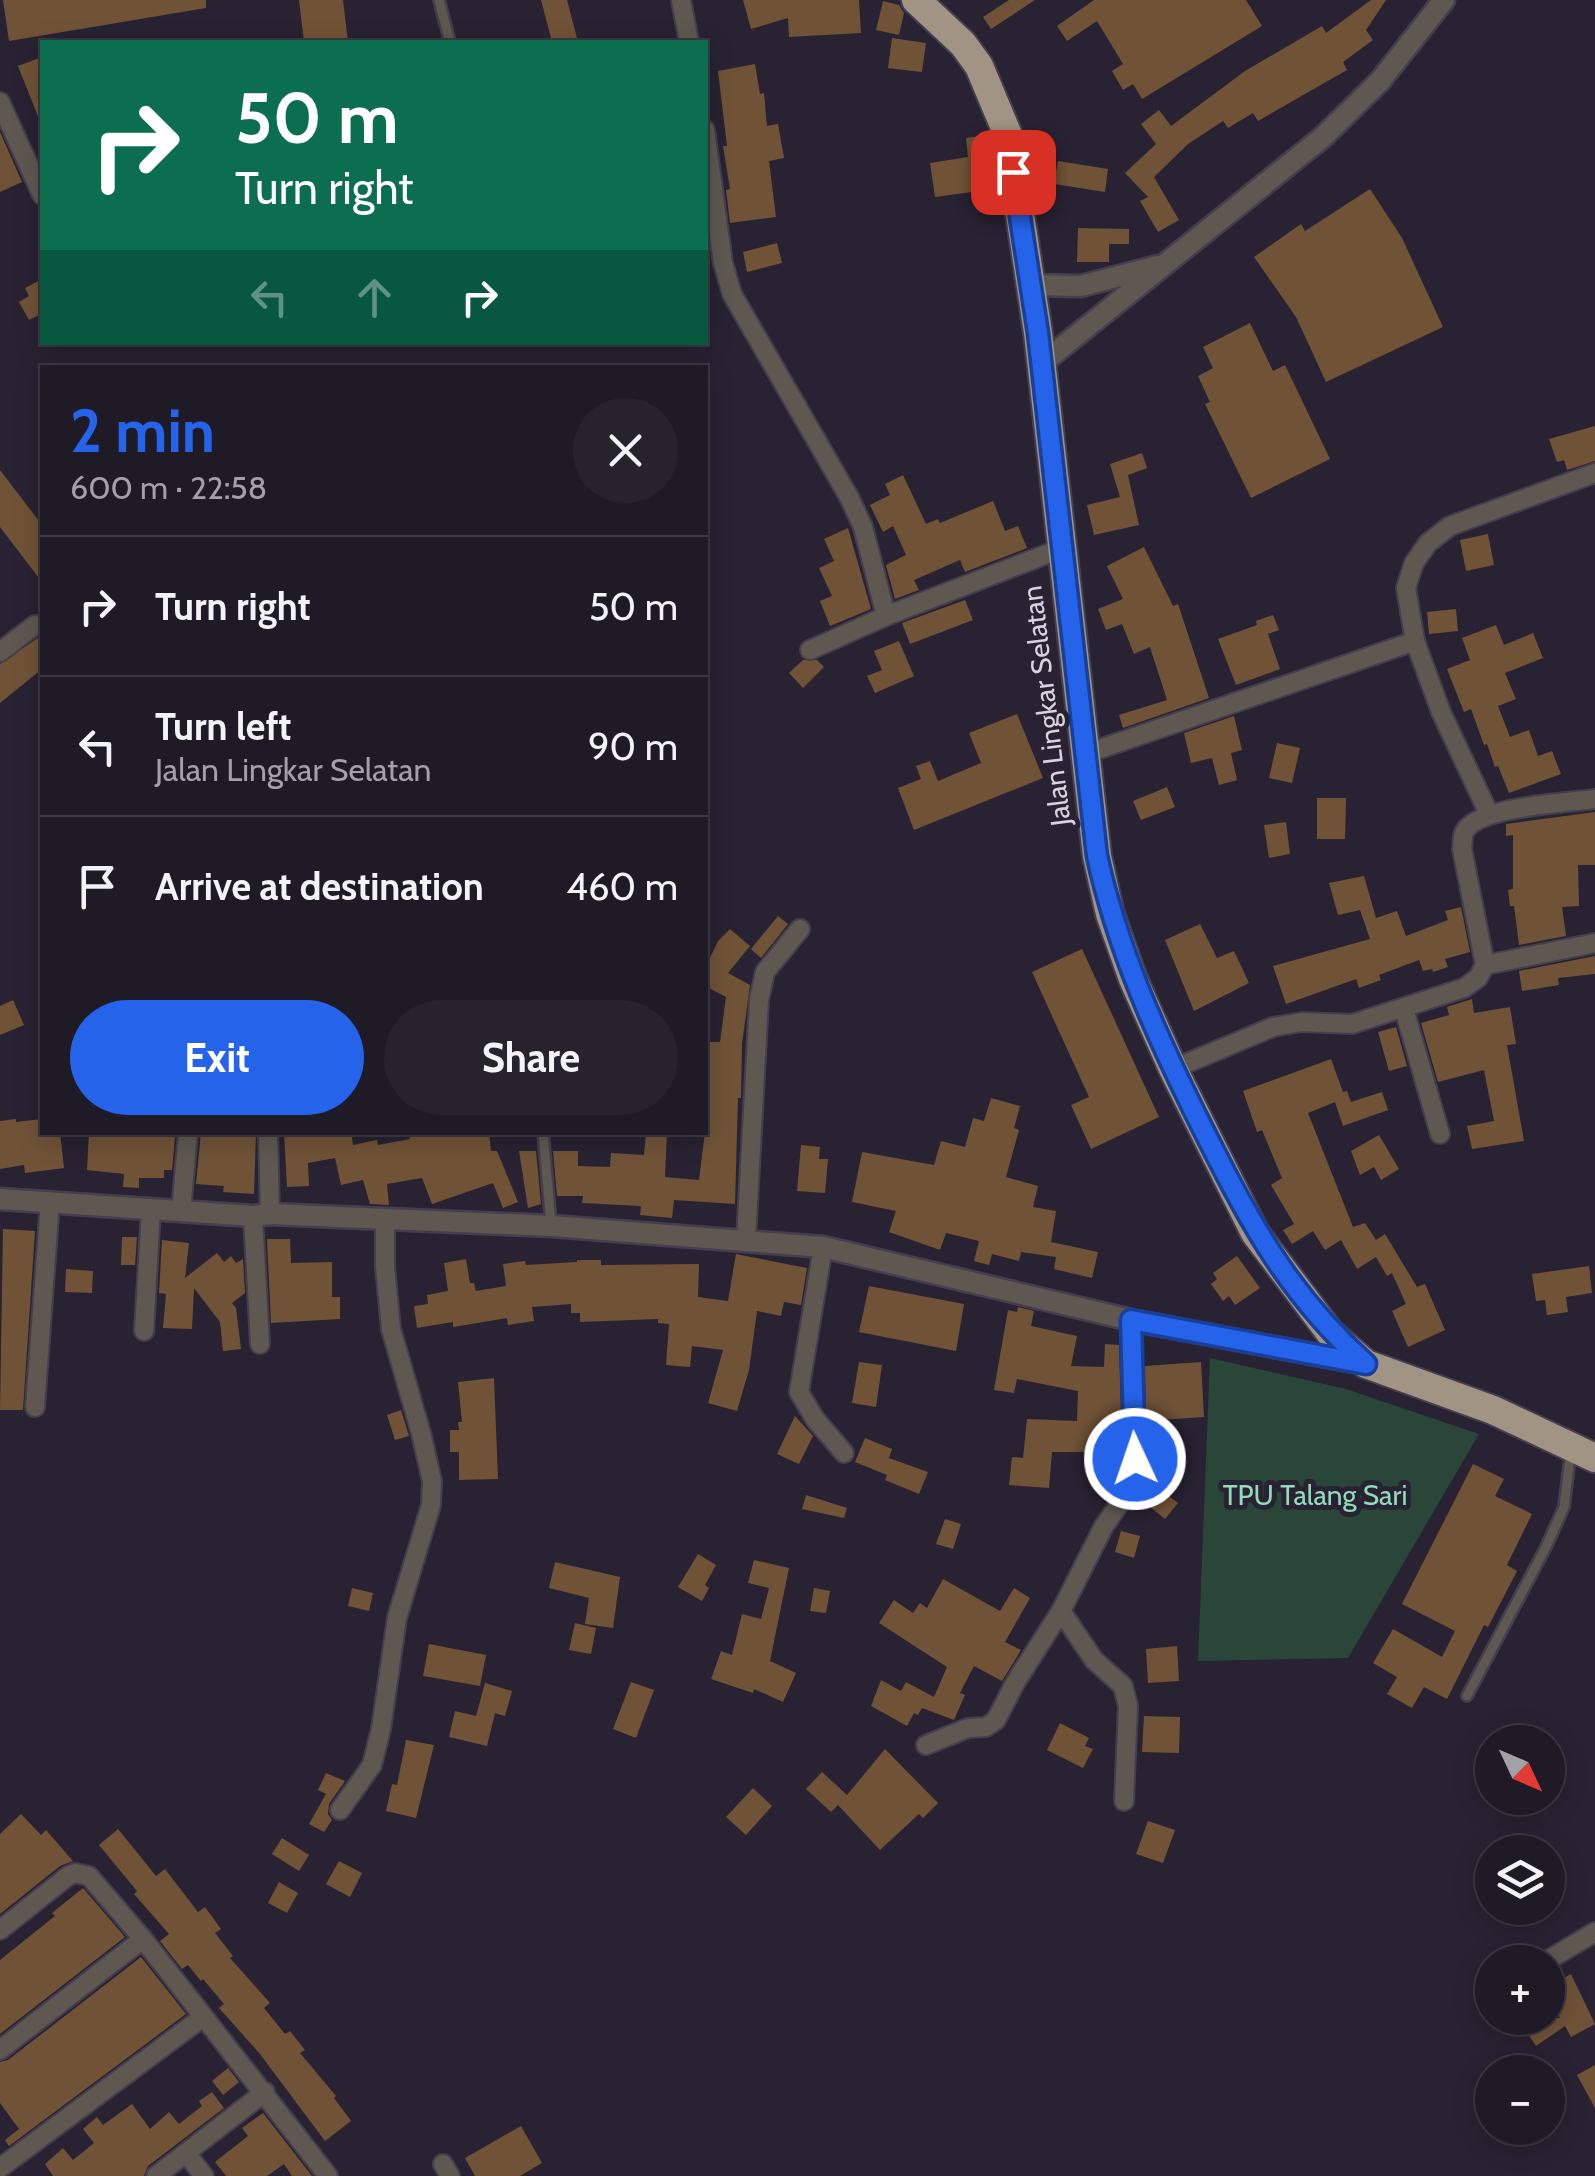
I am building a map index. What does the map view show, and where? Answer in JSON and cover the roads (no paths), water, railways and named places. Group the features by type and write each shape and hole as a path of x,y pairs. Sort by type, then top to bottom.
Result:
{"highway":[{"name":"Jalan Lingkar Selatan","path":"916,0 963,44 978,66 1008,135 1041,364 1097,856 1110,914 1133,979 1173,1068 1255,1233 1332,1334 1366,1364"},
{"path":"1366,1364 1493,1410 1583,1452"}],"street":[{"path":"681,0 690,40"},
{"path":"1041,364 1323,136 1380,81 1444,0"},
{"path":"0,102 40,191"},
{"path":"708,152 723,262 732,294 850,497 867,540 886,616"},
{"path":"1030,285 1081,286 1169,262"},
{"path":"1489,814 1442,712 1415,641 1406,588 1414,563 1428,543 1450,526 1595,472"},
{"path":"810,650 886,616 1060,549"},
{"path":"0,652 34,625"},
{"path":"1085,754 1415,641"},
{"path":"1173,1068 1274,1027 1302,1022 1352,1024 1464,988 1478,978 1485,965 1462,849 1464,831 1489,814 1595,799"},
{"path":"746,1240 759,1000 765,972 800,929"},
{"path":"1485,965 1595,943"},
{"path":"1404,1009 1440,1134"},
{"path":"181,1211 188,1135"},
{"path":"260,1344 268,1135"},
{"path":"0,1199 384,1221 552,1226 823,1247 1131,1320 1366,1364"},
{"path":"35,1407 50,1202"},
{"path":"144,1331 151,1209"},
{"path":"340,1810 372,1765 382,1729 397,1618 431,1504 432,1482 425,1449 391,1330 384,1221"},
{"path":"823,1247 799,1392 844,1453"},
{"path":"926,1745 968,1728 986,1727 996,1720 1061,1610 1104,1526 1130,1489 1135,1459 1131,1320"},
{"path":"1061,1610 1094,1660 1123,1686 1128,1706 1124,1801"},
{"path":"0,1930 68,1876 83,1873 143,1939 328,2176"},
{"path":"1565,1950 1595,1932"},
{"path":"0,2050 143,1939"},
{"path":"5,2169 203,2017"},
{"path":"156,2176 265,2092"},
{"path":"186,2154 204,2176"}],"lane":[{"path":"439,0 449,40"},
{"path":"543,1135 552,1226"},
{"path":"1467,1696 1546,1546 1583,1452"}],"park label":[{"name":"TPU Talang Sari","path":"1315,1495"}]}
